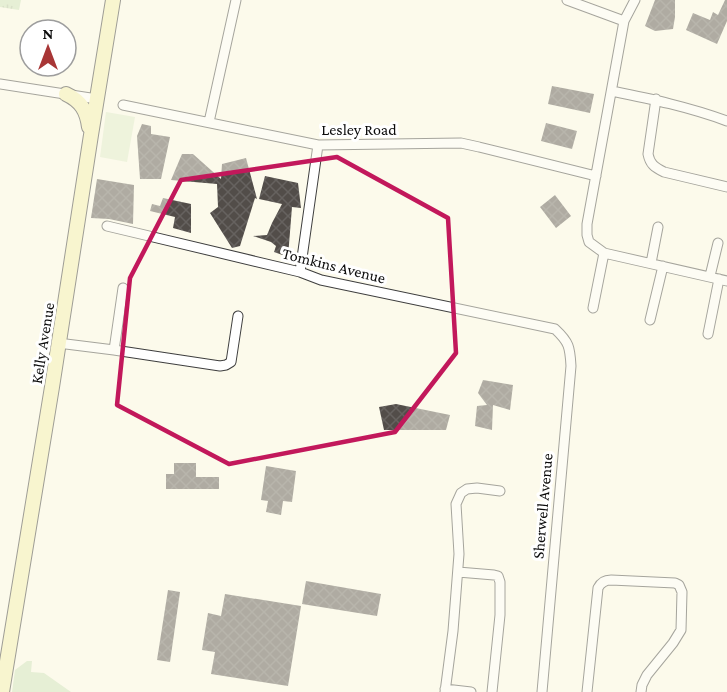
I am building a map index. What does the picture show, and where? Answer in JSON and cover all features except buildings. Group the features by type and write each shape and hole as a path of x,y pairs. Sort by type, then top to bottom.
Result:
{"street":[{"name":"Kelly Avenue","path":"2,692 4,656 114,0"},
{"path":"209,122 236,0"},
{"path":"567,0 624,21"},
{"path":"635,0 624,21 587,224 589,242 604,253 719,279"},
{"path":"0,84 97,99"},
{"path":"612,91 656,99 727,121"},
{"path":"66,94 74,98 86,111 91,135"},
{"path":"656,99 649,161 655,168 664,172 727,187"},
{"name":"Lesley Road","path":"123,105 318,145 461,143 596,176"},
{"path":"300,272 318,145"},
{"name":"Tomkins Avenue","path":"107,226 300,272 321,280 555,329"},
{"path":"651,263 658,227"},
{"path":"708,334 719,279 718,243"},
{"path":"593,308 604,253"},
{"path":"650,320 663,266"},
{"path":"114,350 123,288"},
{"path":"58,343 220,366 231,362 238,316"},
{"name":"Sherwell Avenue","path":"542,692 570,366 567,342 555,329"},
{"path":"471,692 445,690 458,572 459,540 456,511 458,498 468,489 500,491"},
{"path":"458,572 494,575 498,576 500,582 500,615 492,692"},
{"path":"587,692 600,585 606,580 675,583 679,585 682,592 681,630 647,675 641,692"}],"highlighted area":[{"path":"337,157 448,218 456,353 395,432 229,464 117,405 130,278 181,180"}],"green space":[{"path":"0,0 21,0 19,10 0,7"},
{"path":"106,112 135,117 127,162 100,157"},
{"path":"27,661 32,661 31,672 44,673 71,692 12,692 15,670"}]}
